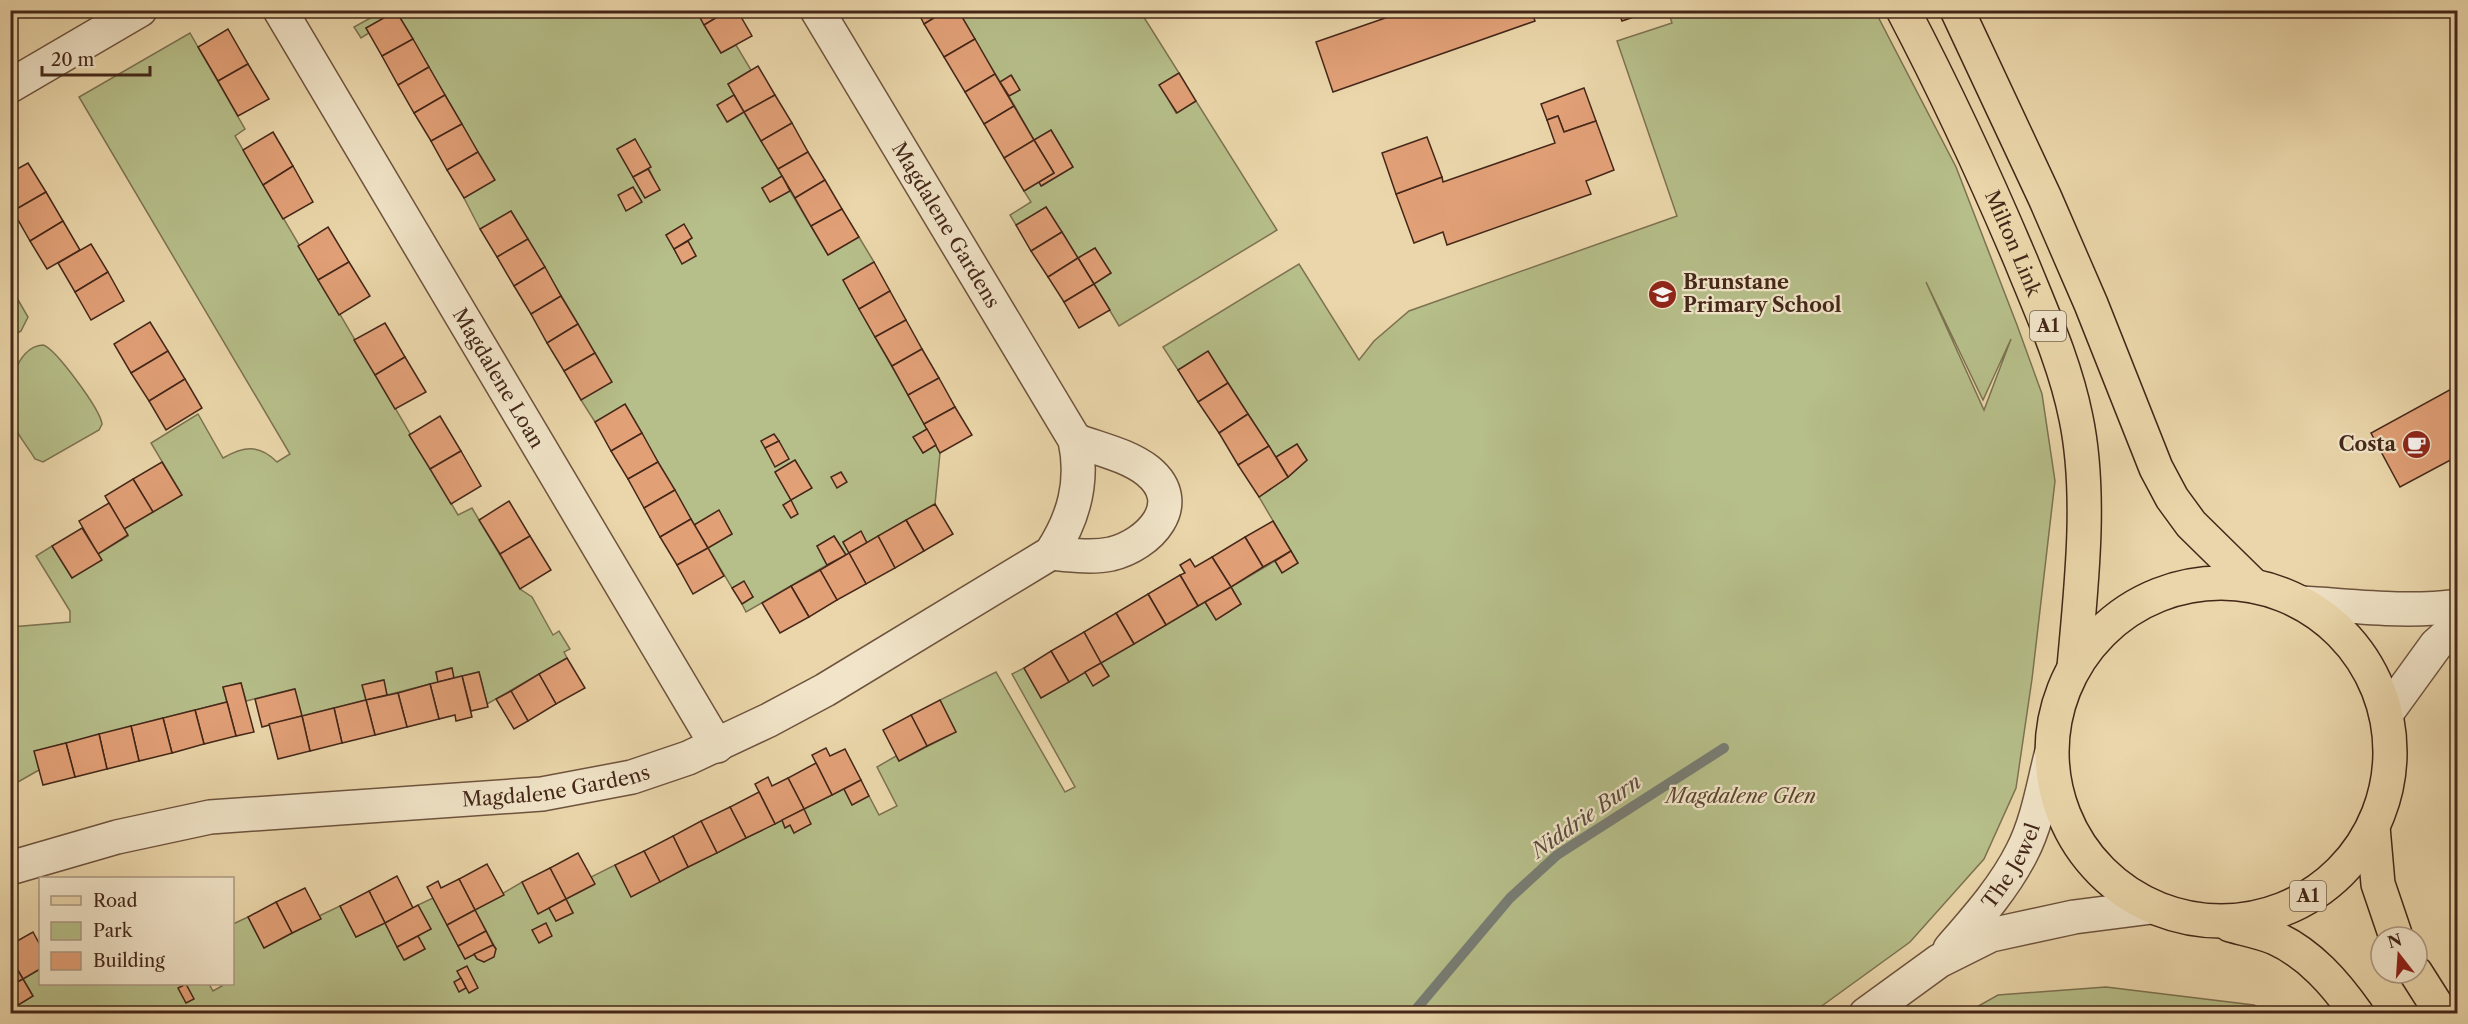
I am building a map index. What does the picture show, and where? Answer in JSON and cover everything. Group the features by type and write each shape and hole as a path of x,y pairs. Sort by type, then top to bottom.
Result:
{"main road":[{"name":"Milton Link","path":"1903,10 1943,86 2009,233 2063,366 2077,420 2081,460 2083,548 2074,667"},
{"name":"A1","path":"1957,10 2059,230 2156,468 2172,498 2191,524 2254,586"},
{"name":"A1","path":"2216,921 2256,918 2289,907 2321,889 2361,848 2373,827 2383,802 2390,762 2386,714 2374,679 2355,647 2328,621 2302,603 2277,592 2254,586 2225,583 2193,585 2158,594 2109,624 2090,644 2074,667 2062,692 2054,725 2051,755 2056,790 2069,827 2081,848 2100,871 2121,889 2152,907 2176,915 2216,921 2275,938 2307,957 2329,977 2357,1014"},
{"name":"A1","path":"2373,827 2378,884 2392,925"},
{"path":"2424,985 2442,1014"}],"street":[{"path":"10,86 140,10"},
{"name":"Magdalene Loan","path":"280,10 717,746"},
{"name":"Magdalene Gardens","path":"10,868 117,837 210,817 511,797 573,790 649,772 717,746 825,690 1051,553 1068,524 1076,496 1079,465 1075,440 817,10"},
{"path":"1051,553 1102,555 1120,551 1152,532 1165,506 1156,480 1139,465 1075,440"},
{"path":"2302,603 2383,609 2432,609 2457,606"},
{"path":"2386,714 2436,645 2457,625"},
{"name":"The Jewel","path":"1939,961 1975,921 2022,852 2036,815 2051,755"},
{"name":"The Jewel","path":"1866,1014 1939,961 2007,930 2152,907"}],"green space":[{"path":"383,11 396,11 366,28 369,33 361,38 354,27"},
{"path":"396,11 696,11 721,53 736,45 751,70 728,84 734,95 718,105 728,122 744,112 782,176 762,188 770,202 790,191 828,255 859,237 874,262 843,280 927,429 914,437 923,453 936,445 940,453 935,504 867,543 861,532 843,542 849,553 846,555 834,536 817,546 827,565 746,612 742,604 753,597 732,588 708,548 732,534 719,511 694,525 625,405 595,422 581,400 578,324 511,211 480,229 464,198 494,180","holes":["635,139 659,190 645,198 617,149","684,225 692,238 688,241 696,256 682,263 666,235","795,460 811,488 791,500 775,472"]},
{"path":"958,11 1140,11 1179,73 1160,85 1176,113 1196,101 1277,230 1119,326 1094,284 1111,273 1095,248 1078,258 1046,207 1016,225 1010,215 1031,202 1024,191 1039,182 1042,186 1073,167 1051,130 1034,140 1009,96 1019,89 1012,76 1000,82"},
{"name":"Magdalene Glen","path":"1668,11 1875,11 1956,167 2042,394 2055,481 2032,679 2016,788 1984,859 1910,942 1812,1013 11,1014 10,1010 33,996 23,979 39,970 39,985 210,985 213,991 222,985 234,985 234,924 248,917 264,948 340,906 356,937 385,923 405,960 425,949 418,936 431,929 418,905 433,898 465,959 474,954 477,959 484,962 496,949 475,910 522,882 538,913 549,908 556,921 573,913 566,899 594,885 591,877 615,865 631,896 782,820 785,828 790,825 794,833 804,809 844,789 852,805 869,796 879,815 897,806 877,767 896,756 899,761 956,732 940,700 996,672 1065,792 1075,787 1012,674 1024,668 1041,698 1085,672 1093,685 1109,676 1101,663 1205,602 1217,619 1241,604 1231,587 1275,561 1282,572 1298,563 1259,497 1288,477 1307,460 1297,444 1276,457 1208,352 1178,370 1163,347 1299,264 1359,360 1374,341 1409,311 1677,216 1617,41 1672,23","holes":["1926,282 1983,400 2011,339 1984,410"]},
{"path":"190,33 245,129 235,136 458,515 472,508 520,589 532,597 553,635 559,631 570,649 564,652 567,658 487,704 479,672 454,678 451,668 436,672 438,682 387,695 383,680 363,685 366,700 302,716 294,689 246,701 241,683 223,687 227,702 35,751 39,770 11,786 11,627 70,622 70,611 36,556 52,546 72,578 98,554 128,536 124,529 182,495 151,443 198,414 223,458 245,449 264,452 277,462 290,454 79,97"},
{"path":"10,286 28,317 21,331 11,337"},
{"path":"43,345 57,356 76,380 94,406 102,424 99,430 43,462 35,459 15,429 9,409 9,398 19,363 33,348"},
{"path":"2106,987 2254,1005 2270,1013 1966,1013 1998,995"}],"building":[{"path":"696,10 729,10 704,25"},
{"path":"729,10 737,10 752,36 721,53 704,25"},
{"path":"917,10 947,10 924,24"},
{"path":"947,10 958,10 975,39 944,57 924,24"},
{"path":"1389,10 1531,10 1535,21 1333,92 1316,42 1391,16"},
{"path":"1618,10 1654,10 1622,21"},
{"path":"396,11 413,39 382,56 366,28"},
{"path":"228,29 248,64 218,81 198,47"},
{"path":"413,39 429,67 398,85 382,56"},
{"path":"975,39 995,74 965,92 944,57"},
{"path":"248,64 269,99 238,116 218,81"},
{"path":"758,66 775,95 744,112 728,84"},
{"path":"429,67 445,95 414,113 398,85"},
{"path":"1179,73 1196,101 1177,113 1159,85"},
{"path":"995,74 1014,106 984,124 965,92"},
{"path":"1011,75 1020,90 1009,96 1000,82"},
{"path":"1584,88 1596,121 1564,132 1558,116 1547,120 1541,104"},
{"path":"445,95 462,124 431,141 414,113"},
{"path":"734,95 744,112 727,122 717,105"},
{"path":"775,95 792,123 761,141 744,112"},
{"path":"1014,106 1034,140 1004,158 984,124"},
{"path":"1558,116 1564,132 1596,121 1614,170 1586,181 1591,194 1447,245 1443,232 1414,243 1396,194 1442,177 1443,182 1555,143 1547,120"},
{"path":"792,123 808,152 778,169 761,141"},
{"path":"462,124 478,152 447,170 431,141"},
{"path":"1051,130 1073,167 1041,186 1039,182 1054,173 1034,140"},
{"path":"273,132 293,166 263,185 243,150"},
{"path":"1427,137 1442,177 1396,194 1382,153"},
{"path":"635,139 651,167 633,177 617,149"},
{"path":"1034,140 1054,173 1024,191 1004,158"},
{"path":"478,152 495,180 464,198 447,170"},
{"path":"808,152 825,180 795,198 778,169"},
{"path":"28,163 46,192 13,211 10,207 10,173"},
{"path":"293,166 313,202 283,219 263,185"},
{"path":"648,169 660,190 645,198 633,177"},
{"path":"782,176 790,191 770,202 762,188"},
{"path":"825,180 842,209 811,226 795,198"},
{"path":"633,187 642,202 626,211 618,195"},
{"path":"46,192 63,221 30,241 13,211"},
{"path":"1046,207 1062,232 1031,251 1016,225"},
{"path":"842,209 859,237 828,255 811,226"},
{"path":"511,211 528,239 497,257 480,229"},
{"path":"63,221 80,250 47,269 30,241"},
{"path":"684,224 692,238 674,249 666,235"},
{"path":"328,227 349,262 318,280 298,246"},
{"path":"1062,232 1078,258 1048,277 1031,251"},
{"path":"528,239 545,267 514,286 497,257"},
{"path":"688,241 696,256 682,264 674,249"},
{"path":"91,244 108,272 75,292 58,263"},
{"path":"1095,248 1111,273 1094,284 1078,258"},
{"path":"1078,258 1094,284 1064,302 1048,277"},
{"path":"349,262 370,296 339,315 318,280"},
{"path":"874,262 890,291 859,309 843,280"},
{"path":"545,267 561,296 531,314 514,286"},
{"path":"108,272 124,301 91,320 75,292"},
{"path":"1094,284 1110,310 1079,328 1064,302"},
{"path":"890,291 906,320 875,337 859,309"},
{"path":"561,296 578,324 547,343 531,314"},
{"path":"906,320 922,349 892,366 875,337"},
{"path":"150,322 168,351 131,373 114,344"},
{"path":"385,323 405,357 375,375 354,340"},
{"path":"578,324 595,353 564,371 547,343"},
{"path":"922,349 939,378 908,395 892,366"},
{"path":"168,351 185,379 149,401 131,373"},
{"path":"1208,351 1228,383 1198,402 1178,370"},
{"path":"595,353 612,382 581,400 564,371"},
{"path":"405,357 426,392 395,409 375,375"},
{"path":"939,378 955,407 924,424 908,395"},
{"path":"185,379 202,408 166,430 149,401"},
{"path":"1228,383 1248,414 1219,433 1198,402"},
{"name":"Costa","path":"2455,387 2458,393 2458,456 2400,487 2371,433"},
{"path":"625,404 642,433 611,451 595,422"},
{"path":"955,407 972,435 940,453 924,424"},
{"path":"1248,414 1269,446 1238,465 1219,433"},
{"path":"440,416 461,451 430,469 409,435"},
{"path":"927,429 936,445 923,453 913,437"},
{"path":"642,433 658,462 628,479 611,451"},
{"path":"774,434 779,441 765,448 761,441"},
{"path":"779,441 789,459 775,467 765,448"},
{"path":"1297,444 1307,460 1288,477 1276,457"},
{"path":"1269,446 1288,477 1259,497 1238,465"},
{"path":"461,451 481,486 451,504 430,469"},
{"path":"795,460 812,488 791,500 775,472"},
{"path":"162,462 182,495 153,512 133,479"},
{"path":"658,462 675,490 644,508 628,479"},
{"path":"841,472 847,482 837,488 831,477"},
{"path":"133,479 153,512 124,529 105,496"},
{"path":"675,490 691,519 660,537 644,508"},
{"path":"791,500 798,514 791,518 783,505"},
{"path":"509,501 530,536 500,554 479,520"},
{"path":"109,503 128,535 98,554 79,521"},
{"path":"935,504 953,534 924,551 906,520"},
{"path":"719,510 732,534 708,548 694,525"},
{"path":"691,519 708,548 677,565 660,537"},
{"path":"906,520 924,551 895,568 878,536"},
{"path":"1273,521 1291,551 1263,567 1245,537"},
{"path":"82,528 102,560 72,578 52,546"},
{"path":"861,531 867,543 849,553 843,542"},
{"path":"530,536 551,570 520,589 500,554"},
{"path":"834,536 846,555 827,565 817,546"},
{"path":"878,536 895,568 866,584 849,553"},
{"path":"1245,537 1263,567 1231,587 1212,557"},
{"path":"708,548 724,576 693,594 677,565"},
{"path":"1291,551 1298,563 1282,573 1275,561"},
{"path":"849,553 866,584 837,600 820,570"},
{"path":"1212,557 1231,587 1198,606 1180,575 1185,573 1180,565 1190,559 1195,567"},
{"path":"820,570 837,600 809,617 791,586"},
{"path":"1180,575 1198,606 1166,625 1148,594"},
{"path":"744,581 753,597 742,604 732,588"},
{"path":"791,586 809,617 780,633 762,603"},
{"path":"1231,587 1241,604 1216,620 1205,602"},
{"path":"1148,594 1166,625 1134,644 1116,613"},
{"path":"1116,613 1134,644 1101,663 1084,632"},
{"path":"1084,632 1101,663 1069,682 1051,651"},
{"path":"1051,651 1069,682 1041,698 1024,668"},
{"path":"567,658 585,688 556,704 539,674"},
{"path":"1101,663 1109,676 1093,686 1085,672"},
{"path":"452,668 454,678 438,682 436,672"},
{"path":"479,672 488,707 471,711 462,676"},
{"path":"539,674 556,704 528,721 511,691"},
{"path":"462,676 472,717 456,721 455,715 439,719 430,684"},
{"path":"384,680 387,695 366,700 362,685"},
{"path":"241,683 254,732 236,736 223,687"},
{"path":"430,684 439,719 407,727 398,693"},
{"path":"295,689 302,716 262,727 255,699"},
{"path":"511,691 528,721 514,729 496,699"},
{"path":"398,693 407,727 375,735 366,700"},
{"path":"366,700 375,735 342,743 334,708"},
{"path":"940,700 956,732 927,746 911,715"},
{"path":"227,702 236,736 204,744 195,710"},
{"path":"334,708 342,743 310,751 302,716"},
{"path":"195,710 204,744 172,753 163,718"},
{"path":"911,715 927,746 899,761 883,730"},
{"path":"302,716 310,751 278,759 269,724"},
{"path":"163,718 172,753 139,761 131,726"},
{"path":"131,726 139,761 107,769 99,734"},
{"path":"99,734 107,769 75,777 66,743"},
{"path":"66,743 75,777 43,785 34,751"},
{"path":"826,748 830,756 845,749 861,780 832,795 812,755"},
{"path":"816,763 832,795 804,809 788,778"},
{"path":"768,777 772,786 788,778 804,809 775,824 755,784"},
{"path":"861,780 869,796 852,805 844,789"},
{"path":"759,792 775,824 746,838 730,807"},
{"path":"730,807 746,838 717,853 701,821"},
{"path":"804,809 811,824 794,833 790,825 785,828 782,820"},
{"path":"701,821 717,853 688,867 673,836"},
{"path":"673,836 688,867 660,882 644,851"},
{"path":"644,851 660,882 631,897 615,865"},
{"path":"578,853 595,884 566,899 550,868"},
{"path":"487,864 504,895 475,910 459,879"},
{"path":"550,868 566,899 538,914 522,882"},
{"path":"397,876 413,908 385,923 369,891"},
{"path":"459,879 475,910 447,925 427,887 438,881 441,888"},
{"path":"305,888 321,919 292,933 276,902"},
{"path":"369,891 385,923 356,937 340,906"},
{"path":"566,899 573,913 556,921 549,908"},
{"path":"276,902 292,933 264,948 248,917"},
{"path":"418,905 431,929 397,947 385,923"},
{"path":"475,910 486,931 458,946 447,925"},
{"path":"546,923 552,936 539,943 532,930"},
{"path":"486,931 493,945 465,959 458,946"},
{"path":"33,932 39,943 39,970 23,979 10,957 10,945"},
{"path":"418,936 425,949 404,960 397,947"},
{"path":"493,945 496,949 494,957 484,962 477,959 474,954"},
{"path":"10,957 23,979 10,986"},
{"path":"467,966 478,988 469,993 457,971"},
{"path":"461,978 466,988 459,992 454,982"},
{"path":"23,979 33,996 10,1010 10,986"},
{"path":"187,985 194,999 186,1003 178,988"}],"waterway":[{"name":"Niddrie Burn","path":"1412,1014 1510,898 1557,855 1724,748"}],"place":[{"name":"Brunstane Primary School","path":"1662,294"},
{"name":"Costa","path":"2417,444"}]}
